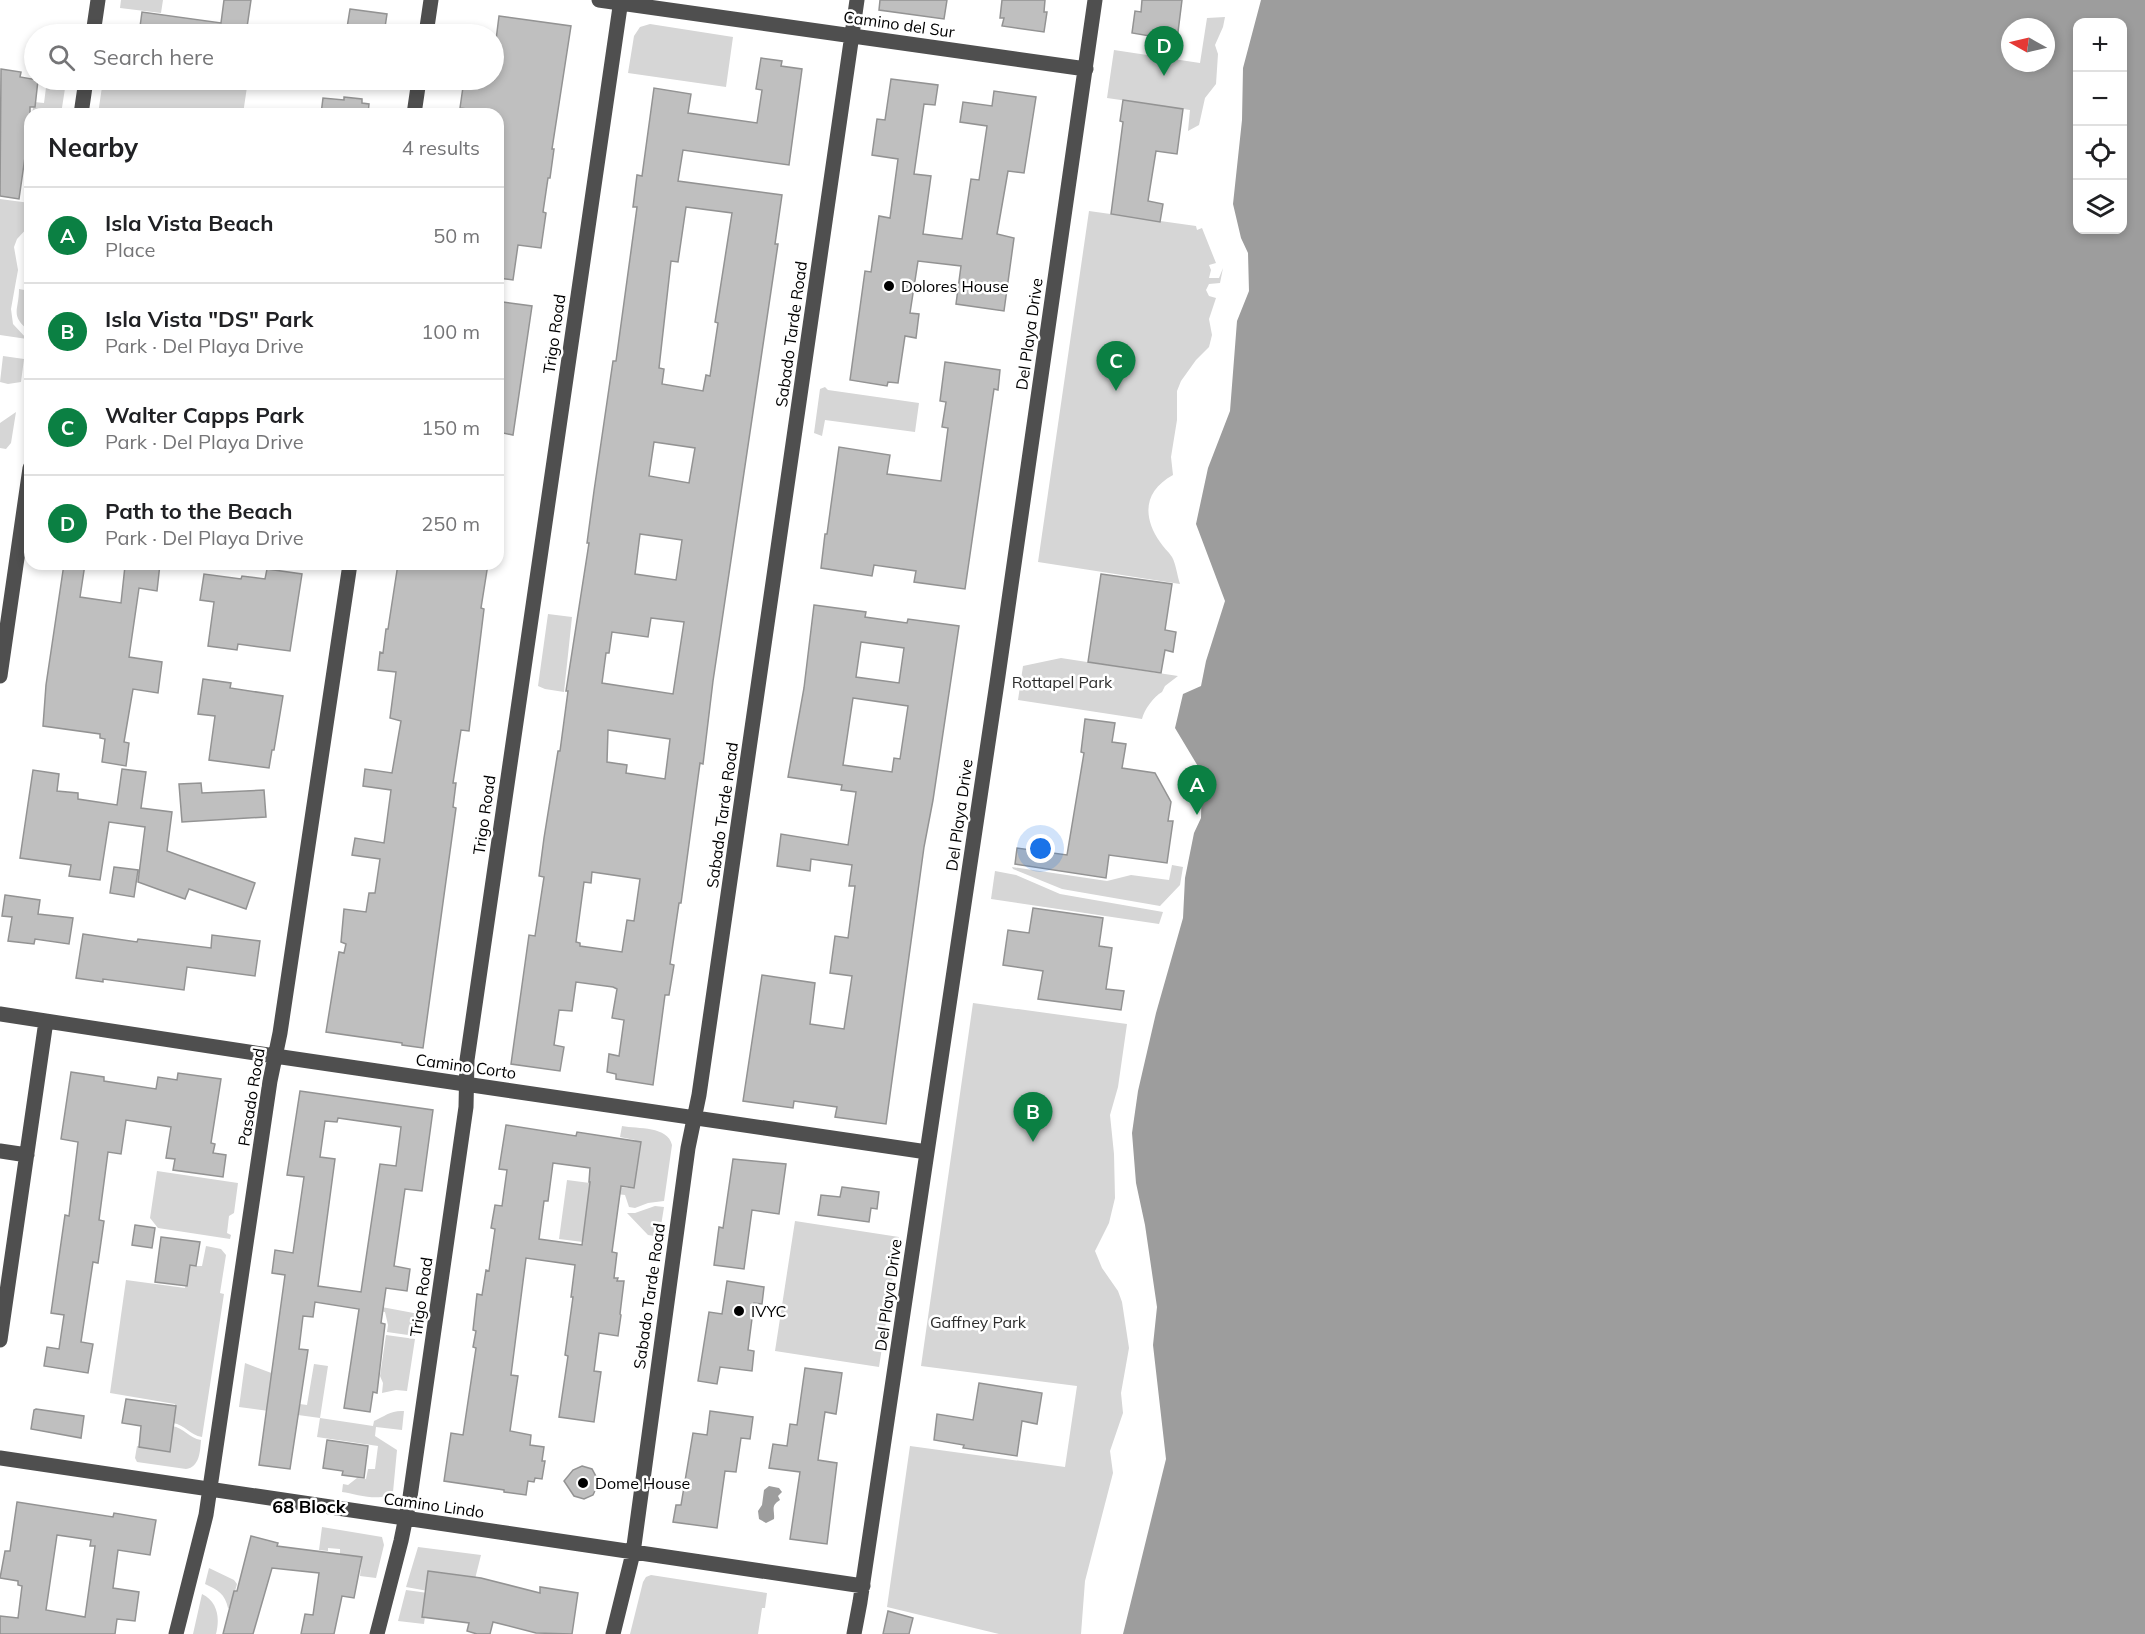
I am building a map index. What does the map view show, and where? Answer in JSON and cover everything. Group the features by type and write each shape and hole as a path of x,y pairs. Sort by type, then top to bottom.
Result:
{"street":[{"path":"94,24 98,0"},
{"path":"427,24 431,0"},
{"name":"Camino del Sur","path":"599,0 1086,69"},
{"name":"Sabado Tarde Road","path":"613,1634 633,1552 685,1165 723,928 857,0"},
{"name":"Del Playa Drive","path":"854,1634 863,1586 1095,0"},
{"name":"Trigo Road","path":"377,1634 406,1519 464,1118 472,1019 620,2"},
{"path":"82,108 85,90"},
{"path":"415,108 418,90"},
{"path":"0,676 24,510"},
{"name":"Pasado Road","path":"176,1634 206,1515 349,570"},
{"name":"Camino Corto","path":"0,1014 927,1152"},
{"path":"0,1340 46,1021"},
{"path":"0,1151 27,1155"},
{"name":"Camino Lindo","path":"0,1458 863,1586"}],"green space":[{"path":"121,0 163,0 161,13 120,8"},
{"path":"1225,17 1215,45 1218,54 1216,84 1205,98 1199,125 1188,131 1190,110 1107,98 1114,50 1200,63 1207,18"},
{"path":"650,24 733,37 726,87 628,73 634,36 640,27"},
{"path":"46,90 65,90 62,108 33,108 34,102 44,103"},
{"path":"102,90 247,90 244,108 99,108"},
{"path":"0,199 24,202 24,231 17,239 14,247 18,270 11,309 13,324 24,339 0,335"},
{"path":"1089,211 1196,226 1197,230 1202,228 1216,263 1209,265 1211,270 1209,278 1219,278 1223,268 1220,283 1209,284 1206,290 1209,296 1216,298 1209,319 1212,335 1209,347 1196,360 1181,381 1177,391 1177,420 1171,457 1173,475 1156,489 1149,505 1150,523 1173,560 1180,584 1038,562"},
{"path":"19,289 24,290 24,327 17,317"},
{"path":"3,356 24,359 21,382 8,384 0,382"},
{"path":"825,387 828,390 919,403 915,432 825,420 822,436 814,433 820,389"},
{"path":"16,412 11,443 6,449 0,448 0,423"},
{"path":"548,614 572,617 564,692 538,686"},
{"name":"Rottapel Park","path":"1061,658 1178,676 1153,700 1142,719 1018,700 1023,666"},
{"path":"1172,865 1183,867 1180,885 1160,906 1062,889 1012,867 1107,881 1131,875 1169,880"},
{"path":"995,871 1016,875 1060,894 1163,912 1159,924 991,899"},
{"name":"Gaffney Park","path":"973,1003 1127,1024 1118,1087 1110,1115 1115,1198 1109,1223 1095,1251 1122,1302 1129,1348 1121,1393 1123,1413 1110,1451 1113,1473 1085,1581 1081,1634 999,1634 887,1607 910,1446 1065,1467 1077,1386 921,1366"},
{"path":"622,1126 659,1131 669,1139 672,1145 664,1201 648,1203 635,1208 629,1207 625,1195 590,1191 583,1242 559,1239 567,1180 628,1188 635,1140 620,1137"},
{"path":"157,1171 238,1183 234,1213 229,1216 227,1233 231,1235 230,1239 158,1228 150,1218"},
{"path":"655,1206 664,1207 660,1232 654,1236 648,1235 627,1213 635,1213"},
{"path":"795,1221 899,1237 879,1367 775,1351"},
{"path":"206,1246 221,1249 226,1255 220,1293 224,1294 202,1437 173,1423 175,1404 110,1393 126,1280 185,1288 189,1266 202,1266"},
{"path":"371,1305 419,1314 415,1336 387,1332 385,1312 370,1310"},
{"path":"386,1335 415,1339 407,1391 396,1390 382,1393 383,1383 380,1376"},
{"path":"245,1363 274,1374 270,1400 307,1405 314,1364 328,1366 320,1418 239,1407"},
{"path":"404,1411 402,1430 376,1427 375,1436 397,1450 393,1492 376,1497 342,1492 343,1484 348,1485 357,1478 366,1479 368,1469 375,1469 378,1446 317,1437 320,1418 373,1426 374,1421 388,1414"},
{"path":"172,1426 201,1440 197,1462 191,1468 186,1469 137,1462 135,1458 137,1446 169,1450"},
{"path":"322,1527 382,1537 384,1545 376,1578 360,1576 362,1557 340,1554 340,1549 319,1550"},
{"path":"418,1547 481,1555 475,1579 428,1591 406,1587"},
{"path":"209,1568 234,1580 237,1584 230,1609 220,1593 205,1584"},
{"path":"651,1575 767,1593 758,1634 630,1634 643,1582"},
{"path":"406,1590 428,1593 424,1624 398,1621"},
{"path":"202,1594 215,1606 218,1622 216,1634 193,1634"}],"shaded area":[{"path":"1261,0 2145,0 2145,1634 1123,1634 1166,1459 1153,1345 1157,1307 1145,1225 1136,1183 1132,1133 1138,1091 1156,1013 1183,918 1185,878 1194,833 1201,818 1202,773 1175,728 1183,694 1201,686 1206,661 1225,601 1196,524 1208,468 1230,411 1237,321 1249,291 1248,253 1241,238 1233,204 1242,120 1243,68"},
{"path":"769,1486 779,1488 782,1492 778,1496 780,1500 774,1506 774,1519 766,1523 759,1519 758,1511 762,1505 764,1490"}],"building":[{"path":"224,0 251,0 247,24 140,24 142,12 221,23"},
{"path":"880,0 947,0 944,19 879,10"},
{"path":"1002,0 1045,0 1044,12 1047,12 1044,32 1002,26 1004,18 1000,18"},
{"path":"1142,0 1182,0 1176,48 1155,45 1156,37 1132,33 1135,11 1141,12"},
{"path":"350,9 387,14 386,24 348,24"},
{"path":"499,16 571,26 552,149 554,149 550,178 548,178 543,212 546,213 541,248 518,245 513,280 504,279 504,108 460,108 463,90 504,90 504,24 498,24"},
{"path":"761,58 782,61 781,66 802,69 789,165 683,150 678,181 782,195 775,244 778,244 713,681 703,764 700,763 681,903 679,903 670,964 674,965 669,995 665,995 653,1085 616,1079 616,1074 607,1072 609,1054 619,1056 624,1020 612,1018 617,989 613,987 576,982 572,1011 559,1010 554,1045 564,1047 560,1071 511,1064 529,935 535,936 544,877 539,876 544,838 558,751 560,751 568,691 566,691 589,543 587,543 613,361 616,361 637,207 633,207 637,175 642,176 654,88 691,94 688,113 757,123 762,90 756,89","holes":["686,207 732,213 715,322 718,323 710,376 706,375 703,391 662,384 664,369 659,368 671,261 678,262","654,442 695,448 689,483 649,476","640,534 682,540 676,580 635,574","651,618 684,622 673,694 602,683 606,653 609,653 612,632 648,637","608,730 670,739 665,779 626,773 627,765 607,762","592,872 640,879 634,921 627,920 622,952 580,946 580,943 576,942 584,882 591,883"]},
{"path":"1,69 21,72 20,77 24,78 24,90 37,90 35,107 24,108 24,164 19,199 0,196"},
{"path":"891,79 938,85 935,105 924,104 914,174 931,176 923,234 962,239 971,179 979,180 987,126 960,122 963,102 992,106 994,91 1036,97 1024,173 1008,171 997,234 1014,238 1004,311 956,304 961,266 918,261 910,313 919,314 916,338 905,336 898,383 888,382 887,386 850,380 865,271 871,272 879,216 890,218 898,159 872,155 877,119 885,120"},
{"path":"344,97 362,99 362,103 369,104 369,108 322,108 323,98 344,100"},
{"path":"1123,100 1183,109 1177,154 1156,151 1148,201 1163,204 1160,222 1111,214 1123,122 1120,121"},
{"path":"504,302 532,306 513,435 504,433"},
{"path":"945,362 1000,370 998,390 994,389 965,589 914,582 916,571 874,565 872,576 821,568 839,447 890,455 887,474 941,481 948,428 942,427 946,402 940,401"},
{"path":"63,570 84,570 80,597 121,603 125,570 159,570 157,591 139,588 129,657 162,662 158,693 133,689 124,742 129,743 126,766 102,762 105,739 100,738 100,734 43,726 46,685"},
{"path":"267,570 302,574 290,651 238,644 237,650 208,646 214,602 200,600 204,574 241,579 242,576 265,579"},
{"path":"397,570 487,570 469,731 461,730 453,783 456,783 453,807 456,808 423,1048 326,1032 339,952 344,953 346,944 341,942 344,909 366,912 369,893 375,893 380,859 352,855 355,838 384,843 391,790 363,786 365,769 392,773 401,721 390,718 396,672 378,670 380,652 383,653 386,629 388,629"},
{"path":"1101,574 1172,584 1165,630 1176,632 1173,652 1165,650 1161,673 1088,662"},
{"path":"814,605 866,612 865,617 907,623 908,619 959,626 924,847 886,1124 835,1117 837,1107 794,1101 793,1108 743,1101 762,975 815,983 810,1024 844,1029 852,976 830,973 835,936 848,938 855,886 849,886 852,865 811,859 810,871 777,866 781,834 848,845 856,792 841,790 842,785 788,777 804,688","holes":["861,642 904,648 899,683 856,677","853,698 908,706 900,759 894,758 892,772 843,765"]},
{"path":"203,679 231,683 230,688 283,696 269,768 209,760 215,716 198,714"},
{"path":"1085,719 1115,723 1112,742 1126,744 1122,768 1155,773 1171,802 1168,821 1173,821 1167,863 1109,855 1106,878 1015,864 1017,848 1067,855 1084,753 1081,752"},
{"path":"122,769 146,772 141,808 172,812 167,851 255,883 246,909 189,889 185,899 138,882 145,827 109,822 100,880 69,876 71,865 20,858 33,770 59,774 57,791 78,793 78,799 117,805"},
{"path":"201,783 202,793 264,790 266,817 182,822 179,784"},
{"path":"114,867 138,870 134,897 110,893"},
{"path":"5,895 40,900 38,914 73,918 69,944 35,939 34,944 8,941 12,917 2,916"},
{"path":"1033,908 1103,918 1099,946 1112,948 1106,989 1124,991 1121,1010 1038,999 1043,971 1003,965 1008,930 1029,933"},
{"path":"83,934 137,942 138,939 211,948 212,935 260,941 255,976 187,967 184,990 103,979 103,982 76,978"},
{"path":"71,1072 104,1077 104,1081 156,1089 158,1077 177,1080 178,1073 221,1079 211,1143 215,1144 213,1153 226,1155 223,1177 173,1170 175,1159 166,1158 171,1127 126,1120 121,1154 108,1152 99,1220 104,1221 98,1263 93,1262 81,1342 93,1344 88,1373 44,1366 47,1347 59,1349 64,1315 51,1313 65,1215 69,1216 78,1142 61,1139"},
{"path":"300,1091 433,1110 422,1191 405,1189 394,1266 410,1269 407,1291 386,1288 381,1323 385,1324 377,1393 373,1392 370,1412 344,1408 359,1309 315,1302 313,1317 303,1316 299,1349 308,1350 290,1469 259,1465 285,1275 272,1273 275,1250 293,1253 304,1177 287,1175","holes":["338,1118 401,1127 396,1166 380,1164 361,1292 318,1286 335,1159 320,1157 325,1121 337,1122"]},
{"path":"506,1125 576,1136 577,1132 641,1142 634,1188 621,1186 612,1252 617,1253 614,1278 618,1278 617,1281 624,1281 621,1315 618,1336 599,1333 594,1371 601,1372 594,1422 559,1417 568,1356 565,1355 575,1265 526,1258 511,1375 518,1376 510,1431 531,1435 530,1445 544,1447 542,1461 545,1461 542,1479 535,1478 534,1482 528,1481 526,1495 444,1481 451,1433 463,1435 476,1348 473,1347 476,1331 473,1330 477,1294 482,1295 486,1270 489,1271 495,1229 491,1228 495,1205 502,1206 507,1170 499,1169","holes":["553,1163 590,1168 582,1245 539,1239 544,1201 548,1201"]},
{"path":"733,1159 786,1164 779,1214 752,1210 744,1269 714,1265 719,1227 723,1228"},
{"path":"842,1187 879,1192 877,1209 871,1208 869,1222 818,1215 821,1195 840,1197"},
{"path":"135,1225 155,1228 152,1248 132,1245"},
{"path":"161,1237 200,1242 196,1266 190,1265 187,1286 155,1282"},
{"path":"727,1281 764,1287 762,1304 754,1303 748,1350 754,1351 752,1371 720,1367 717,1384 698,1381 709,1312 722,1314"},
{"path":"805,1368 842,1373 836,1414 825,1412 818,1460 837,1463 827,1544 790,1539 800,1472 769,1468 773,1444 787,1446 790,1424 797,1425"},
{"path":"979,1383 1042,1393 1037,1424 1022,1421 1017,1456 963,1448 964,1445 934,1440 937,1414 973,1420"},
{"path":"126,1399 176,1406 170,1452 139,1447 141,1426 122,1423"},
{"path":"36,1409 84,1416 81,1438 31,1429"},
{"path":"710,1411 753,1417 750,1439 741,1438 736,1472 725,1471 717,1528 673,1522 676,1505 681,1505 693,1433 707,1435"},
{"path":"327,1440 368,1446 364,1478 342,1475 343,1471 323,1468"},
{"name":"Dome House","path":"582,1466 592,1469 599,1482 593,1495 584,1499 574,1496 564,1481 573,1470"},
{"path":"17,1502 113,1517 114,1513 156,1520 150,1555 118,1550 113,1588 139,1592 135,1621 117,1619 115,1634 0,1634 0,1616 18,1618 22,1586 18,1585 18,1581 0,1578 5,1551 10,1551","holes":["57,1535 91,1540 90,1546 95,1546 85,1617 46,1610"]},
{"path":"251,1536 278,1543 277,1546 362,1557 354,1598 342,1596 334,1634 301,1634 305,1614 313,1615 319,1573 272,1568 253,1634 223,1634"},
{"path":"428,1571 481,1578 540,1593 540,1587 578,1593 572,1634 536,1633 493,1622 490,1634 477,1634 467,1631 469,1623 422,1617"},
{"path":"888,1611 913,1618 909,1634 883,1634"}],"place":[{"name":"Path to the Beach","path":"1164,76"},
{"name":"Dolores House","path":"889,286"},
{"name":"Walter Capps Park","path":"1116,391"},
{"name":"Isla Vista Beach","path":"1197,815"},
{"name":"Isla Vista \"DS\" Park","path":"1033,1142"},
{"name":"IVYC","path":"739,1311"},
{"name":"Dome House","path":"583,1483"}],"district":[{"name":"68 Block","path":"309,1507"}]}
